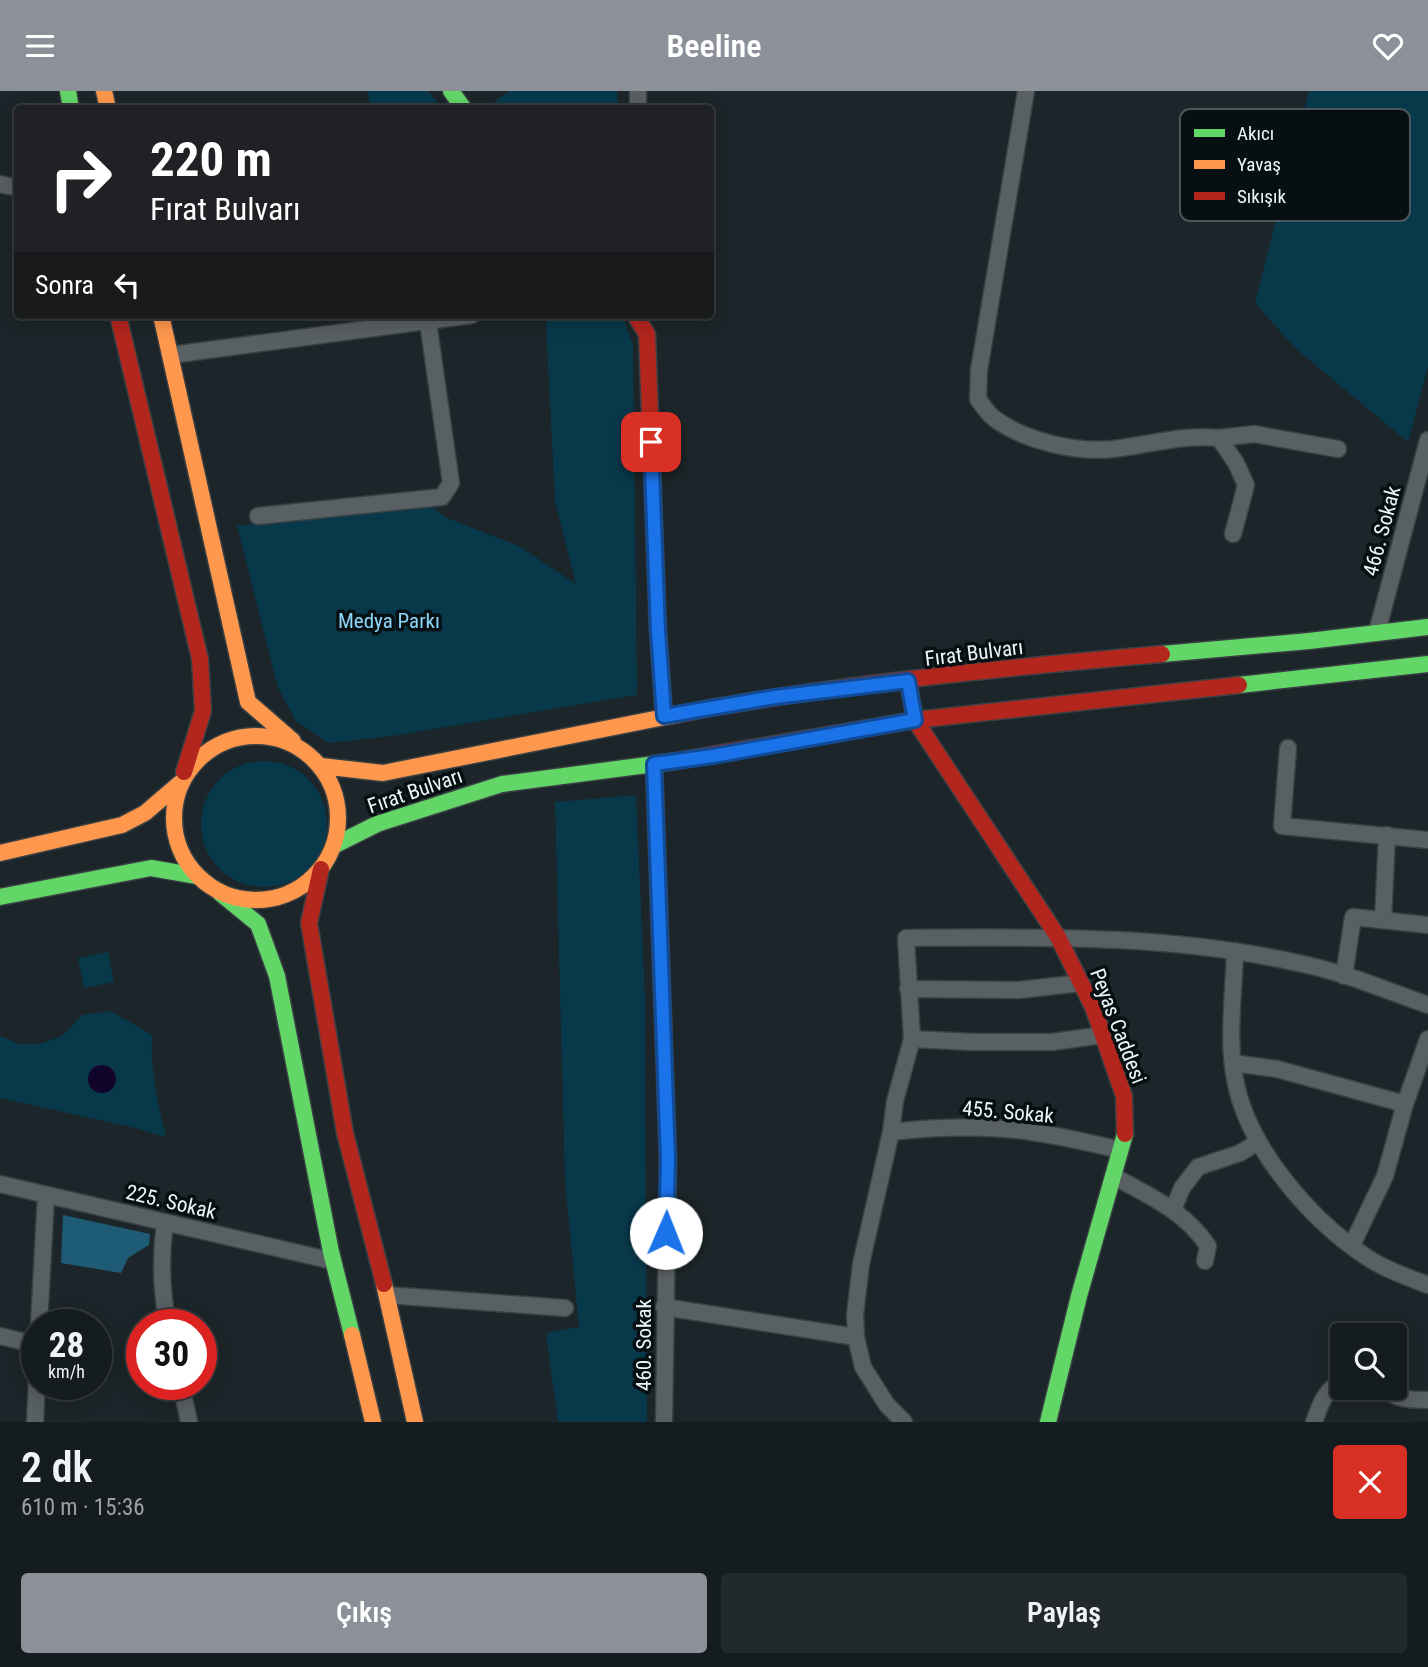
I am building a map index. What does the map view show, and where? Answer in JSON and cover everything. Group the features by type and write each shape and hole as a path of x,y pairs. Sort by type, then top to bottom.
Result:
{"main road":[{"path":"119,319 200,659 203,711 173,807 174,833 182,856 197,877 258,924 276,977 333,1261 373,1422"},
{"path":"162,319 248,702 321,766 334,790 339,817 335,845 321,869 300,888 274,898 247,900 220,893"},
{"path":"638,319 647,334 658,631 664,716"},
{"name":"Fırat Bulvarı","path":"321,766 383,773 664,716 775,697 1061,663 1309,641 1428,627"},
{"name":"Fırat Bulvarı","path":"335,845 377,824 502,784 713,756 915,720 1428,664"},
{"name":"Peyas Caddesi","path":"908,681 915,720 1058,937 1093,1007 1124,1096 1125,1134 1079,1296 1049,1422"},
{"path":"0,853 122,825 145,813 180,783 196,760 219,743 246,735 274,736 300,747"},
{"path":"0,897 151,868 197,877"},
{"path":"321,869 309,923 345,1133 387,1295 415,1422"}],"street":[{"path":"1026,91 979,370 978,399 993,418 1021,435 1080,449 1111,449 1196,435 1219,438 1254,434 1338,449"},
{"path":"171,355 447,319"},
{"path":"647,319 647,334"},
{"path":"258,516 442,497 451,483 428,322"},
{"path":"1219,438 1236,463 1246,485 1233,534"},
{"name":"466. Sokak","path":"1377,632 1428,440"},
{"path":"1288,748 1282,825 1428,840"},
{"name":"460. Sokak","path":"654,764 668,1160 664,1422"},
{"path":"1382,920 1387,835"},
{"path":"1344,976 1353,917 1428,925"},
{"path":"904,1422 887,1405 863,1367 856,1337 855,1315 861,1264 891,1132 895,1101 912,1039 906,938 1058,937 1165,942 1235,951 1309,965 1428,1005"},
{"path":"1235,951 1234,1078 1242,1110 1258,1142 1291,1188 1327,1224 1366,1256 1428,1285"},
{"path":"908,989 1019,989 1081,983"},
{"path":"912,1039 1052,1042 1102,1035"},
{"path":"1352,1245 1385,1176 1405,1104 1428,1039"},
{"path":"1233,1063 1277,1069 1405,1104"},
{"name":"455. Sokak","path":"891,1132 923,1128 1001,1129 1054,1136 1120,1150"},
{"path":"1173,1210 1182,1188 1198,1167 1240,1153 1258,1142"},
{"path":"1113,1176 1173,1210 1200,1234 1208,1246 1205,1261"},
{"name":"225. Sokak","path":"0,1184 333,1261"},
{"path":"41,1309 46,1195"},
{"path":"165,1223 160,1256 165,1309"},
{"path":"387,1295 565,1308"},
{"path":"664,1307 856,1337"},
{"path":"0,1336 21,1341"},
{"path":"1314,1422 1324,1397 1330,1390"},
{"path":"35,1422 36,1400"},
{"path":"184,1400 189,1422"},
{"path":"1407,1400 1428,1401"}],"green space":[{"path":"367,91 428,91 440,105 370,105"},
{"path":"509,91 617,91 618,105 491,105"},
{"path":"1309,91 1428,91 1428,367 1408,442 1296,349 1255,303 1276,221 1410,221 1410,109 1304,109"},
{"name":"Medya Parkı","path":"550,319 623,319 633,344 637,695 392,736 328,743 296,721 278,688 237,526 427,503 447,518 519,546 576,584 555,502 546,324"},
{"path":"264,761 288,766 308,780 322,800 327,824 322,848 308,868 288,882 264,887 240,882 220,868 206,848 201,824 206,800 220,780 240,766"},
{"path":"636,795 645,999 647,1422 558,1422 546,1333 579,1327 565,1182 555,802"},
{"path":"108,952 114,982 84,988 78,958"},
{"path":"111,1011 152,1035 153,1074 166,1137 0,1098 0,1036 20,1044 39,1044 62,1036 82,1015"}],"shaded area":[{"path":"102,1065 112,1069 116,1079 112,1089 102,1093 92,1089 88,1079 92,1069"},
{"path":"63,1215 150,1234 149,1245 128,1258 121,1273 61,1263"}],"traffic: fast":[{"path":"68,91 70,105"},
{"path":"451,91 461,105"},
{"path":"1162,654 1428,627"},
{"path":"1239,685 1428,664"},
{"path":"335,845 377,824 502,784 670,762"},
{"path":"0,897 151,868 197,876"},
{"path":"220,893 258,924 277,976 331,1252 352,1335"},
{"path":"1048,1422 1079,1296 1125,1134"}],"traffic: slow":[{"path":"104,91 107,105"},
{"path":"162,319 248,702 293,741"},
{"path":"321,766 383,773 710,708"},
{"path":"256,736 288,742 302,749 314,760 325,772 332,786 338,818 332,850 325,864 314,876 302,887 288,894 256,900 224,894 210,887 198,876 187,864 180,850 174,818 180,786 187,772 198,760 210,749 224,742 256,736"},
{"path":"0,853 122,825 145,813 180,783"},
{"path":"384,1284 415,1422"},
{"path":"352,1335 373,1422"}],"traffic: jam":[{"path":"119,319 200,659 203,711 184,772"},
{"path":"638,319 647,334 658,631 664,716"},
{"path":"710,708 822,690 936,676 1162,654"},
{"path":"908,681 915,720 1058,937 1093,1007 1124,1096 1125,1134"},
{"path":"670,762 915,720 1239,685"},
{"path":"321,869 309,923 345,1133 384,1284"}],"route":[{"path":"651,442 664,716 775,697 908,681 915,720 654,764 668,1160 666,1233"}]}
